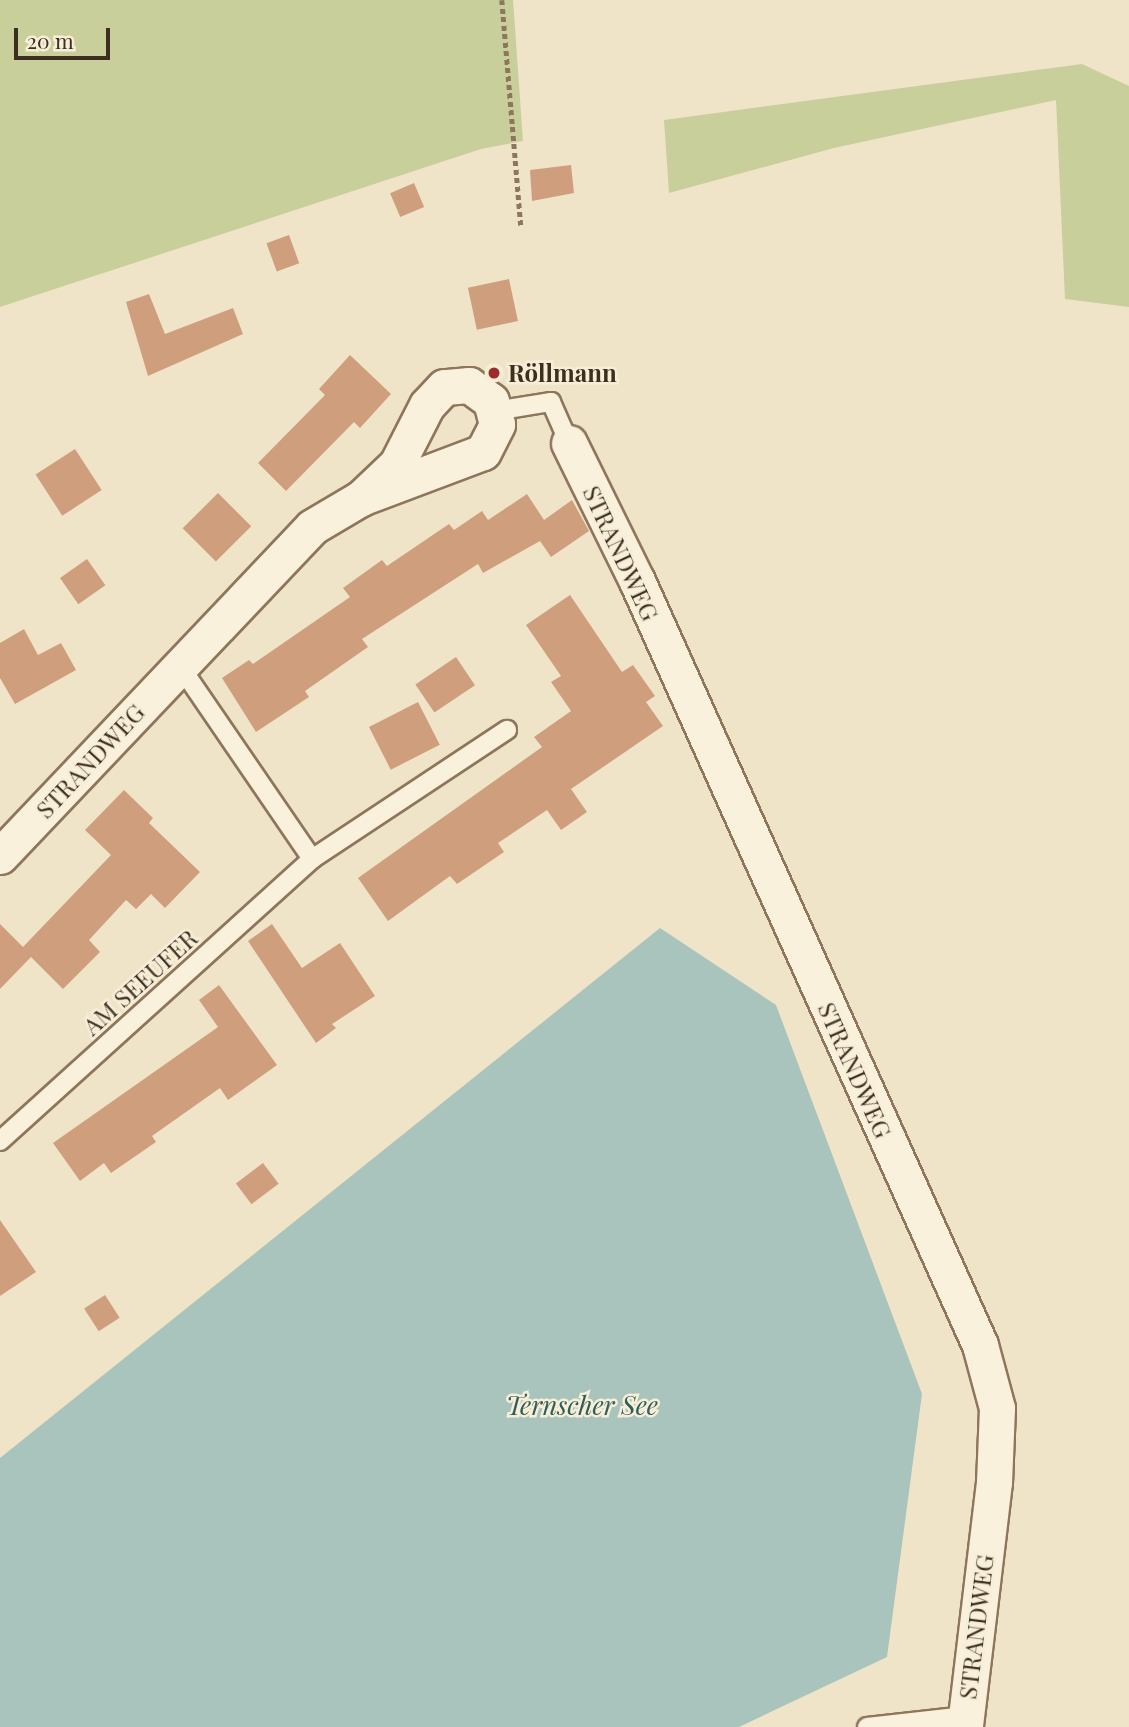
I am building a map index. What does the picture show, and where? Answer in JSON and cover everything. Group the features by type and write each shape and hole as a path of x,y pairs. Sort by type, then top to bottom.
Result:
{"street":[{"name":"STRANDWEG","path":"0,856 312,527 361,498 483,452 493,438 495,411 482,391 469,385 444,387 427,405 397,464 361,498"},
{"name":"STRANDWEG","path":"569,443 637,581 980,1345 997,1408 995,1457 965,1721"}],"lane":[{"path":"495,411 551,402 569,443"},
{"path":"180,666 312,859 507,730"},
{"name":"AM SEEUFER","path":"0,1141 312,859"},
{"path":"867,1727 965,1721"}],"path":[{"path":"502,0 521,225"}],"green space":[{"path":"0,0 513,0 523,141 481,149 0,307"},
{"path":"1082,64 1129,86 1129,307 1065,299 1056,100 834,148 669,193 664,120"}],"water":[{"name":"Ternscher See","path":"660,928 776,1005 922,1394 887,1657 739,1727 0,1727 0,1458"}],"building":[{"path":"571,165 574,193 532,201 530,170"},
{"path":"414,183 424,207 400,217 390,193"},
{"path":"289,235 299,263 277,271 266,243"},
{"path":"509,279 518,321 477,330 468,288"},
{"path":"149,294 165,334 233,308 243,334 148,376 126,302"},
{"path":"350,355 391,394 360,428 354,422 286,491 258,463 325,395 319,389"},
{"path":"75,449 102,490 62,516 36,475"},
{"path":"218,493 251,526 216,562 183,528"},
{"path":"527,494 544,520 572,500 589,531 551,557 540,541 483,573 478,564 362,639 368,647 305,691 309,697 256,732 222,678 249,660 253,664 350,597 343,588 382,560 387,566 449,524 454,530 482,511 488,520"},
{"path":"87,559 105,585 78,604 60,578"},
{"path":"570,595 622,672 633,665 655,696 646,702 663,726 571,789 587,812 561,830 547,810 498,843 504,852 457,884 450,876 388,921 358,878 542,747 534,737 571,711 551,682 561,676 526,625"},
{"path":"24,629 38,655 61,643 76,670 15,704 0,678 0,643"},
{"path":"456,657 475,685 434,713 415,684"},
{"path":"418,702 440,745 391,770 369,727"},
{"path":"124,790 153,818 149,823 200,872 165,908 151,894 136,909 126,900 89,940 100,952 63,989 31,957 0,989 0,924 23,947 111,855 85,830"},
{"path":"272,924 302,968 340,943 375,996 332,1024 336,1028 316,1043 248,941"},
{"path":"219,985 277,1065 228,1100 220,1088 152,1136 156,1142 111,1173 104,1163 80,1181 53,1143 218,1027 199,1000"},
{"path":"263,1163 279,1184 251,1204 236,1183"},
{"path":"0,1220 36,1272 0,1296"},
{"path":"105,1295 120,1318 99,1331 84,1309"}],"place":[{"name":"Röllmann","path":"494,373"}]}
